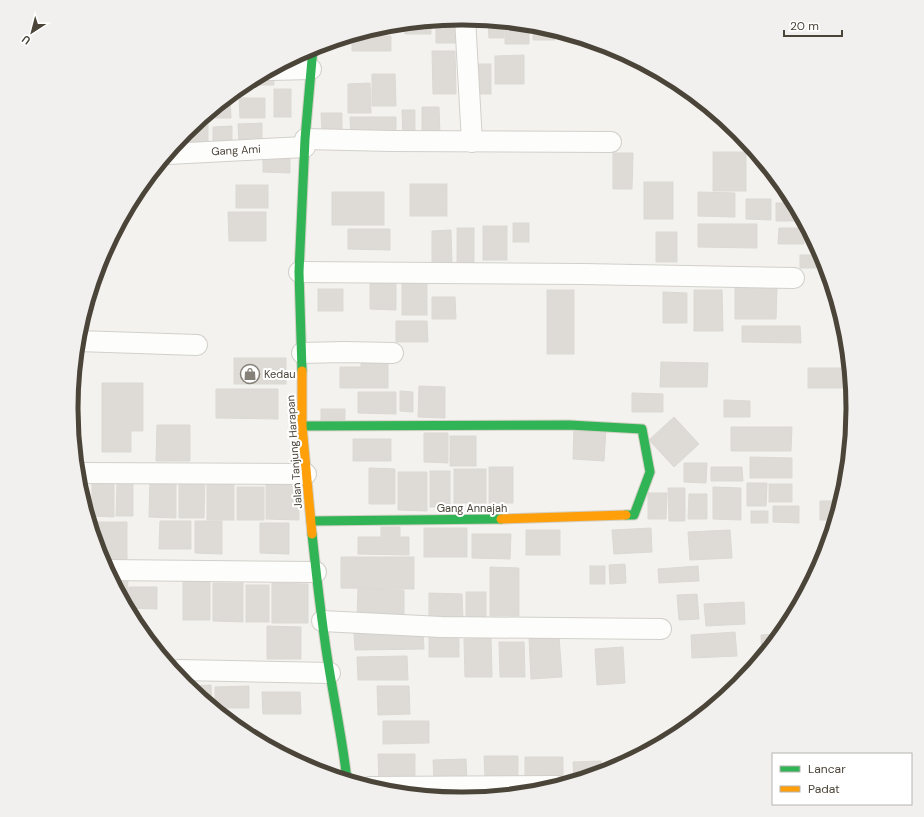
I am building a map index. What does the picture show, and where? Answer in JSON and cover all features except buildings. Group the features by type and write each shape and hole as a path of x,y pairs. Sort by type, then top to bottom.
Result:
{"street":[{"path":"465,25 472,142"},
{"name":"Jalan Tanjung Harapan","path":"312,55 305,143 299,272 302,353 302,426 322,621 341,732 346,774"},
{"path":"283,70 311,69"},
{"name":"Gang Ami","path":"176,153 305,143 611,142"},
{"path":"299,272 583,274 794,278"},
{"path":"85,341 198,345"},
{"path":"302,353 393,353"},
{"name":"Gang Annajah","path":"302,426 569,425 642,429 650,472 634,515 516,519 311,521"},
{"path":"84,473 306,474"},
{"path":"115,570 316,572"},
{"path":"322,621 440,627 624,630 661,629"},
{"path":"182,670 330,673"},
{"path":"399,787 530,786"}],"traffic: fast":[{"path":"302,371 299,272 305,139 312,55"},
{"path":"302,426 569,425 642,429 650,472 634,515 626,515"},
{"path":"311,521 501,519"},
{"path":"312,534 325,639 346,774"}],"traffic: slow":[{"path":"302,371 302,426 312,534"},
{"path":"501,519 626,515"}],"place":[{"name":"Kedau","path":"250,374"}]}
